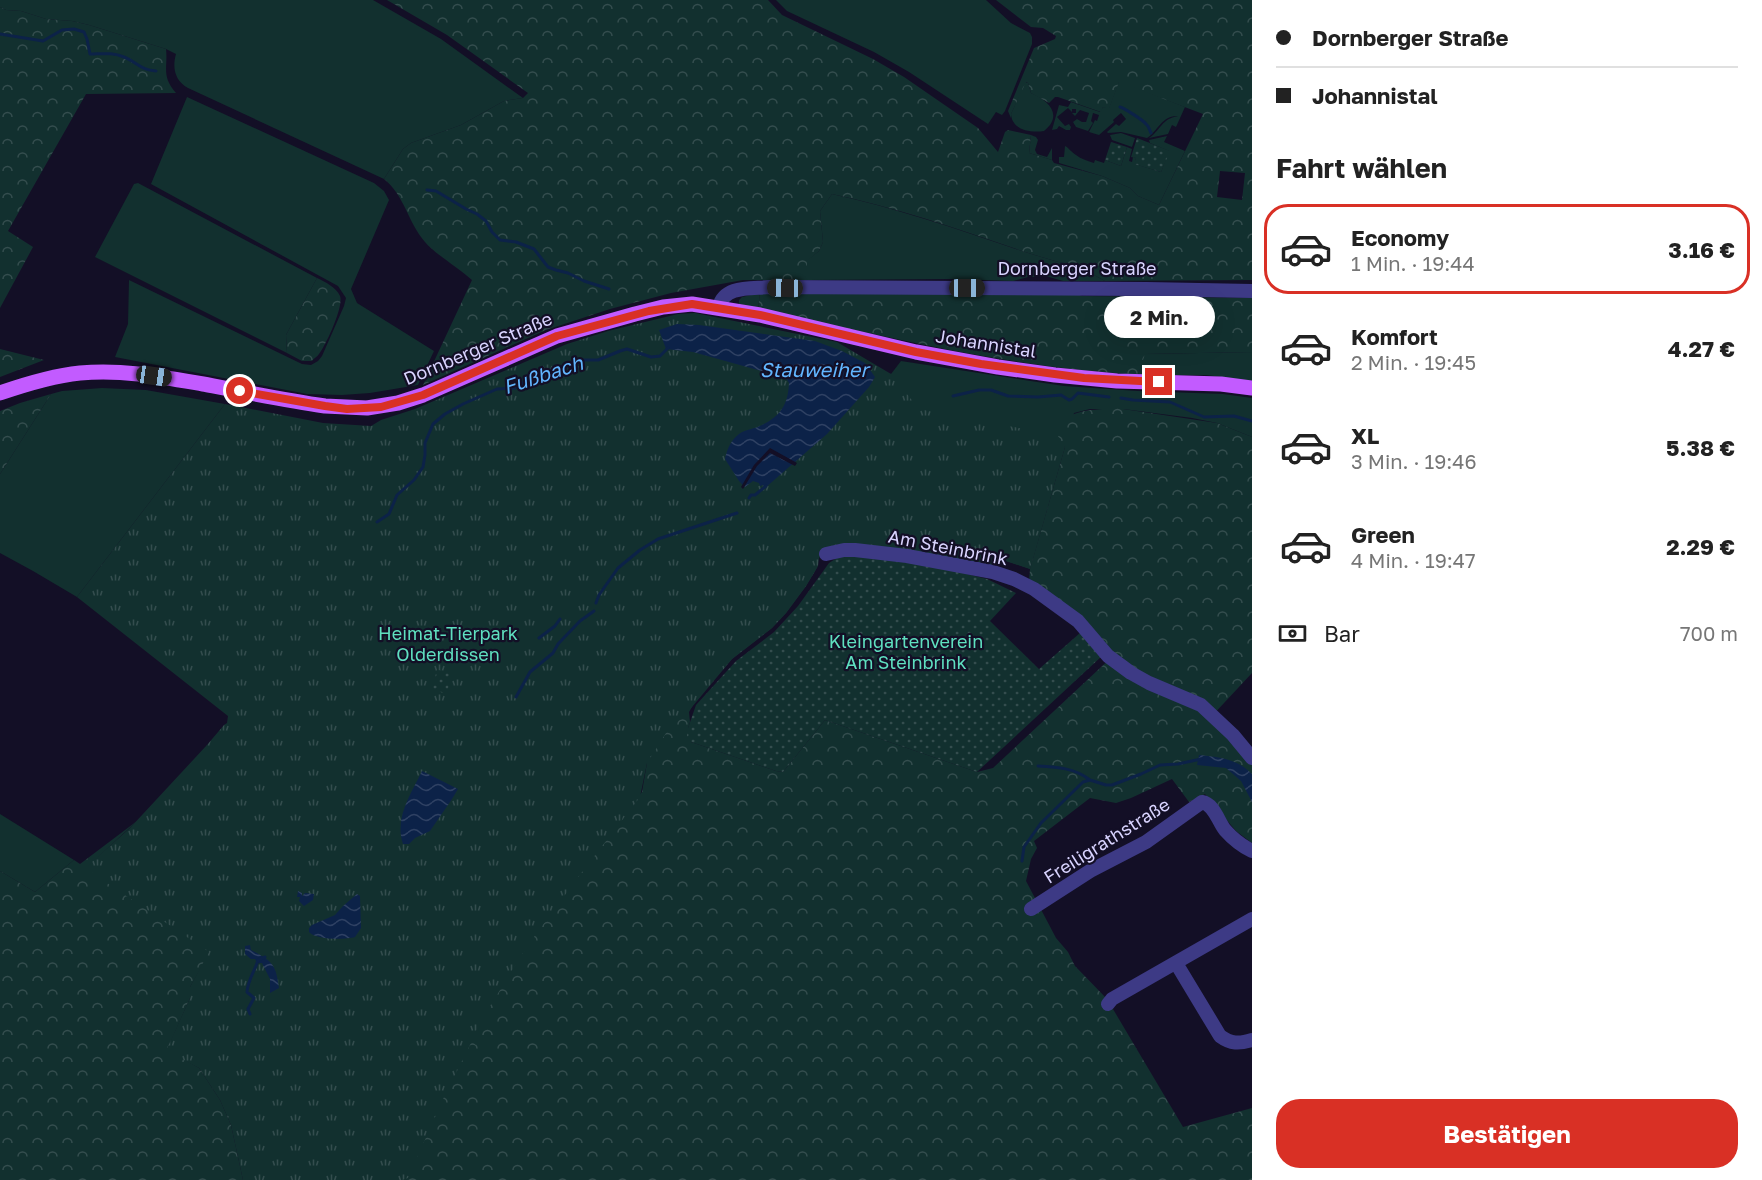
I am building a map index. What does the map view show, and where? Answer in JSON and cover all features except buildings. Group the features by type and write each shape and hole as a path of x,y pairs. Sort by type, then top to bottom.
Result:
{"main road":[{"name":"Dornberger Straße","path":"0,393 30,382 59,376 109,372 170,378 347,409 374,408 423,395 542,342 575,330 673,306 692,304 719,307"},
{"name":"Johannistal","path":"719,307 916,352 1055,375 1117,381 1221,384 1252,388"}],"street":[{"name":"Dornberger Straße","path":"719,307 721,298 729,292 770,287 1252,291"},
{"name":"Am Steinbrink","path":"826,554 855,550 907,556 993,572 1014,579 1034,589 1078,621 1108,656 1131,673 1202,705 1233,735 1252,758"},
{"name":"Freiligrathstraße","path":"1031,909 1090,871 1146,842 1202,802 1209,805 1226,831 1252,851"},
{"path":"1108,1004 1112,999 1252,919"},
{"path":"1176,963 1220,1036 1231,1043 1242,1044 1252,1040"}],"green space":[{"path":"0,0 373,0 441,39 523,98 504,101 461,125 411,143 403,149 384,179 188,88 177,78 174,64 176,54 166,49 89,25 6,10 0,7"},
{"path":"387,0 768,0 782,15 873,59 904,77 978,128 998,152 1005,132 1008,130 1031,135 1029,153 1052,160 1054,163 1102,176 1130,188 1138,196 1159,205 1203,114 1119,82 1109,109 1103,107 1101,112 1058,97 1049,103 1031,93 1026,82 1011,118 1008,111 1034,48 1055,39 1056,36 1043,28 1031,27 996,0 1252,0 1252,280 1105,281 1075,267 928,220 880,205 832,194 820,211 823,242 819,251 807,261 807,280 743,280 671,293 610,309 546,330 423,385 472,280 425,242 414,227 397,193 384,179 403,149 411,143 461,125 504,101 523,98 528,93 447,35","holes":["1220,171 1245,173 1242,200 1217,197"]},
{"path":"776,0 986,0 1011,23 1030,33 1032,44 1005,111 1002,115 996,112 988,124 909,72 874,52 787,11"},
{"path":"0,7 46,19 89,25 166,49 168,82 176,93 86,94 8,231 33,247 0,308"},
{"path":"1119,81 1185,107 1176,127 1172,125 1168,134 1149,138 1165,122 1178,116 1173,116 1164,121 1147,138 1121,132 1108,133 1116,124 1119,126 1126,119 1121,113 1099,135 1089,132 1099,115 1093,113 1091,121 1093,123 1088,131 1076,127 1073,122 1077,119 1086,122 1089,113 1080,110 1075,116 1072,113 1076,113 1076,109 1072,109 1072,112 1068,108 1057,117 1065,126 1069,124 1070,130 1059,126 1052,130 1059,105 1068,107 1071,102 1100,112 1103,107 1109,108"},
{"path":"1025,82 1028,83 1031,93 1048,104 1053,114 1050,125 1044,131 1023,129 1018,127 1012,119 1011,114"},
{"path":"187,97 374,183 384,191 389,200 351,289 357,303 434,351 418,385 370,393 307,394 115,357 128,324 129,280 302,364 311,365 322,356 344,306 346,298 338,286 151,184"},
{"path":"1121,133 1135,138 1132,147 1112,140 1110,135"},
{"path":"1031,135 1038,140 1035,150 1037,154 1047,157 1052,148 1052,160 1029,153"},
{"path":"1167,136 1164,142 1185,151 1159,205 1138,196 1130,188 1102,176 1059,163 1059,157 1064,157 1065,146 1087,161 1094,163 1095,160 1104,163 1105,160 1121,166 1127,147 1132,149 1129,161 1132,162 1133,157 1136,158 1135,164 1161,172 1169,151 1150,143 1149,140"},
{"path":"1137,138 1170,151 1161,172 1134,164 1136,158 1131,157"},
{"path":"1111,142 1127,147 1121,166 1105,160"},
{"path":"138,183 317,278 286,335 287,353 95,257 134,184"},
{"path":"832,194 952,227 1075,267 1105,281 1063,281 1049,277 1028,277 1013,281 807,280 806,261 819,251 823,242 820,211"},
{"path":"317,278 336,290 341,301 330,334 319,354 312,361 302,361 287,353 286,335"},
{"path":"760,293 758,309 739,304 742,297"},
{"path":"760,293 1074,293 1082,296 1252,298 1252,352 1145,354 1138,375 1064,368 953,351 758,309"},
{"name":"Heimat-Tierpark Olderdissen","path":"695,313 837,342 891,374 919,409 1057,435 1065,447 1030,569 1003,560 988,567 823,554 806,586 786,613 772,628 732,659 682,719 669,724 666,733 647,763 640,797 528,945 485,1014 475,1033 482,1034 476,1045 472,1041 408,1178 402,1180 243,1180 231,1125 220,1100 199,1068 166,1051 190,998 190,987 209,952 85,868 130,828 227,723 228,716 77,597 225,404 323,423 371,426 567,344 608,331 678,314"},
{"path":"0,349 44,360 0,377"},
{"path":"1252,352 1252,381 1206,375 1138,375 1144,354"},
{"path":"901,361 1064,386 1223,394 1252,398 1252,437 1217,423 1192,418 1123,409 1090,409 1074,413 1030,569 1003,560 988,567 890,373"},
{"path":"102,388 146,390 225,404 77,597 0,553 0,474 51,394"},
{"path":"51,394 0,474 0,411"},
{"path":"1112,396 1119,396 1123,409 1217,423 1252,437 1252,673 1210,718 1252,763 1252,843 1236,831 1205,794 1189,802 1172,779 1116,803 1090,798 1034,841 1037,848 1031,859 1026,881 1056,938 1068,952 1075,966 1107,999 1183,1127 1252,1108 1252,1180 382,1180 414,1085 642,792 647,763 602,737 818,566 786,613 772,628 732,659 696,700 689,712 688,728 691,742 783,772 825,720 977,772 993,768 1114,655 1029,581 1030,569 1065,447 1058,437 1059,427 1069,416 1077,413 1109,409"},
{"name":"Kleingartenverein Am Steinbrink","path":"840,556 876,557 963,573 987,579 1016,593 990,621 1039,669 1080,633 1102,656 977,772 825,720 783,772 691,742 687,736 688,728 696,705 736,661 774,632 798,606 829,563"},
{"path":"437,670 451,672 447,695 432,688"},
{"path":"0,814 74,860 35,892 0,871"},
{"path":"137,821 86,868 239,901 190,987 190,998 167,1050 199,1068 220,1100 231,1125 243,1180 0,1180 0,871 35,892 74,860 80,864"}],"water":[{"name":"Stauweiher","path":"677,324 815,341 865,363 875,377 869,387 827,434 765,488 753,481 745,487 725,459 728,448 739,434 762,425 779,413 787,397 789,383 786,378 693,352 666,349 659,330"},
{"path":"1199,755 1228,760 1247,769 1252,774 1252,802 1241,781 1226,768 1197,765"},
{"path":"422,771 458,789 430,831 415,838 409,844 403,844 402,816"},
{"path":"298,891 302,893 302,896 305,893 314,894 313,900 304,906 299,901 300,897 297,897"},
{"path":"357,894 360,896 361,928 355,937 324,938 309,932 312,925 335,915"},
{"path":"250,945 251,950 264,957 274,968 279,988 270,993 270,979 262,963 257,963 255,959 245,954 245,946"}],"pier":[{"path":"770,448 797,463 795,466 770,453 757,466 743,489 741,487 754,465"}],"waterway":[{"path":"0,34 43,41 62,30 74,29 84,32 90,54 120,55 146,69 156,71"},
{"path":"1120,107 1144,122 1151,133"},
{"path":"427,190 436,191 477,214 486,221 500,240 516,242 534,249 548,267 609,289"},
{"name":"Fußbach","path":"377,522 389,514 397,495 414,480 423,467 425,443 433,424 445,414 497,389 515,388 526,381 556,371 577,360 598,360 627,349 651,357 660,356 668,348"},
{"name":"Fußbach","path":"953,396 979,390 991,390 1008,396 1061,395 1069,400 1078,393 1109,397"},
{"name":"Fußbach","path":"1121,398 1170,402 1204,417 1234,416 1252,421"},
{"path":"749,498 766,486"},
{"path":"596,603 618,568 640,550 658,539 737,513"},
{"path":"516,697 530,672 553,653 558,644 580,621 594,611"},
{"path":"539,638 555,626 560,619"},
{"path":"1022,861 1024,847 1041,823 1083,782 1090,780 1112,785 1160,765 1201,759"},
{"path":"1038,766 1072,771 1090,780"},
{"path":"250,1014 248,1009 254,998 247,992 249,983 258,960 265,957"}],"route":[{"path":"240,391 347,409 381,407 423,395 575,330 649,311 692,304 760,315 916,352 981,364 1084,378 1159,382"}]}
